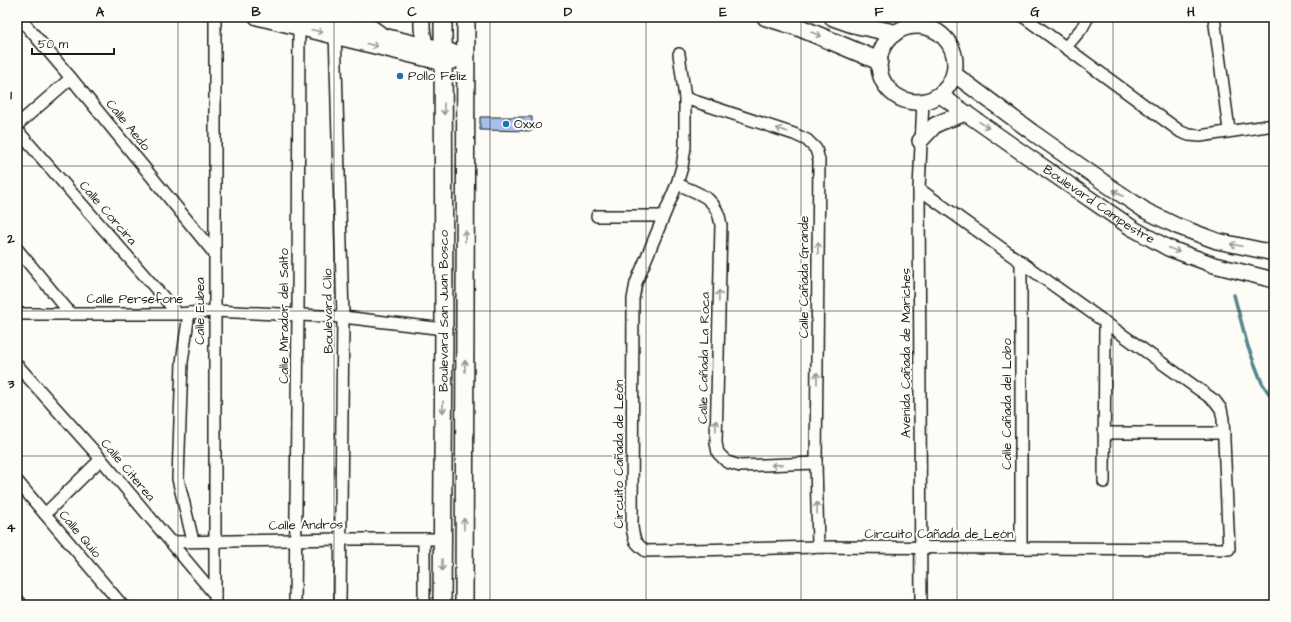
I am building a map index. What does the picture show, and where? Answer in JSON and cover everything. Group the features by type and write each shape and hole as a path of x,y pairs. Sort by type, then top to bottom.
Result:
{"main road":[{"name":"Boulevard San Juan Bosco","path":"443,17 458,43 466,76 464,605"},
{"path":"766,17 798,27 879,60"},
{"path":"833,17 860,20 894,33"},
{"name":"Boulevard San Juan Bosco","path":"442,605 444,329 458,43"},
{"path":"458,43 449,65 455,65 466,76"}],"street":[{"name":"Calle Aedo","path":"19,17 71,78 214,253"},
{"name":"Calle Eubea","path":"215,17 215,600"},
{"path":"257,17 301,20 425,46 458,43"},
{"path":"360,17 365,23 383,36"},
{"path":"422,17 425,46"},
{"path":"1024,17 1181,132 1189,135 1200,136 1229,130 1274,125"},
{"path":"1066,47 1082,28 1088,17"},
{"path":"1214,17 1229,130"},
{"name":"Calle Mirador del Salto","path":"295,605 301,20"},
{"path":"918,21 943,36 951,47 955,60 954,74 949,84 940,95 923,102 912,102 901,99 891,92 884,83 880,72 879,60 883,45 894,33 918,21"},
{"path":"335,26 458,43"},
{"name":"Boulevard Clío","path":"335,26 343,317 342,539 340,605"},
{"name":"Circuito Cañada de León","path":"679,54 685,98 685,147 682,167 677,184 636,283 633,299 632,528 634,540 638,546 646,551 818,547 1229,549 1224,433 1221,409 1215,401 919,189"},
{"name":"Boulevard Campestre","path":"954,74 1051,146 1146,211 1177,226 1217,241 1274,253"},
{"path":"17,125 71,78"},
{"name":"Boulevard Campestre","path":"940,95 1132,228 1168,248 1214,265 1274,280"},
{"name":"Calle Cañada Grande","path":"685,98 794,134 807,140 816,149 819,160 816,463 818,547"},
{"name":"Avenida Cañada de Mariches","path":"921,605 919,189 920,141 923,102"},
{"path":"920,141 935,125 966,113"},
{"name":"Calle Corcira","path":"17,130 184,313"},
{"name":"Calle Cañada La Roca","path":"677,184 702,195 713,203 719,213 721,225 716,443 718,453 727,462 740,466 816,463"},
{"path":"597,216 663,216"},
{"path":"17,249 71,314"},
{"name":"Calle Cañada del Lobo","path":"1021,261 1021,548"},
{"name":"Calle Persefone","path":"17,314 184,313 214,311 343,317 444,329"},
{"path":"184,313 178,479 192,541"},
{"path":"1104,482 1105,323"},
{"name":"Calle Citerea","path":"17,365 171,542 215,600"},
{"path":"1104,433 1224,433"},
{"path":"45,514 100,459"},
{"name":"Calle Quío","path":"17,481 122,605"},
{"path":"424,539 424,605"},
{"name":"Calle Andros","path":"171,542 442,539"},
{"path":"17,599 22,605"}],"building":[{"name":"Oxxo","path":"480,117 532,117 532,131 480,130"}],"waterway":[{"path":"1234,295 1248,347 1262,383 1274,401"}],"place":[{"name":"Pollo Feliz","path":"400,76"},
{"name":"Oxxo","path":"506,124"}]}
